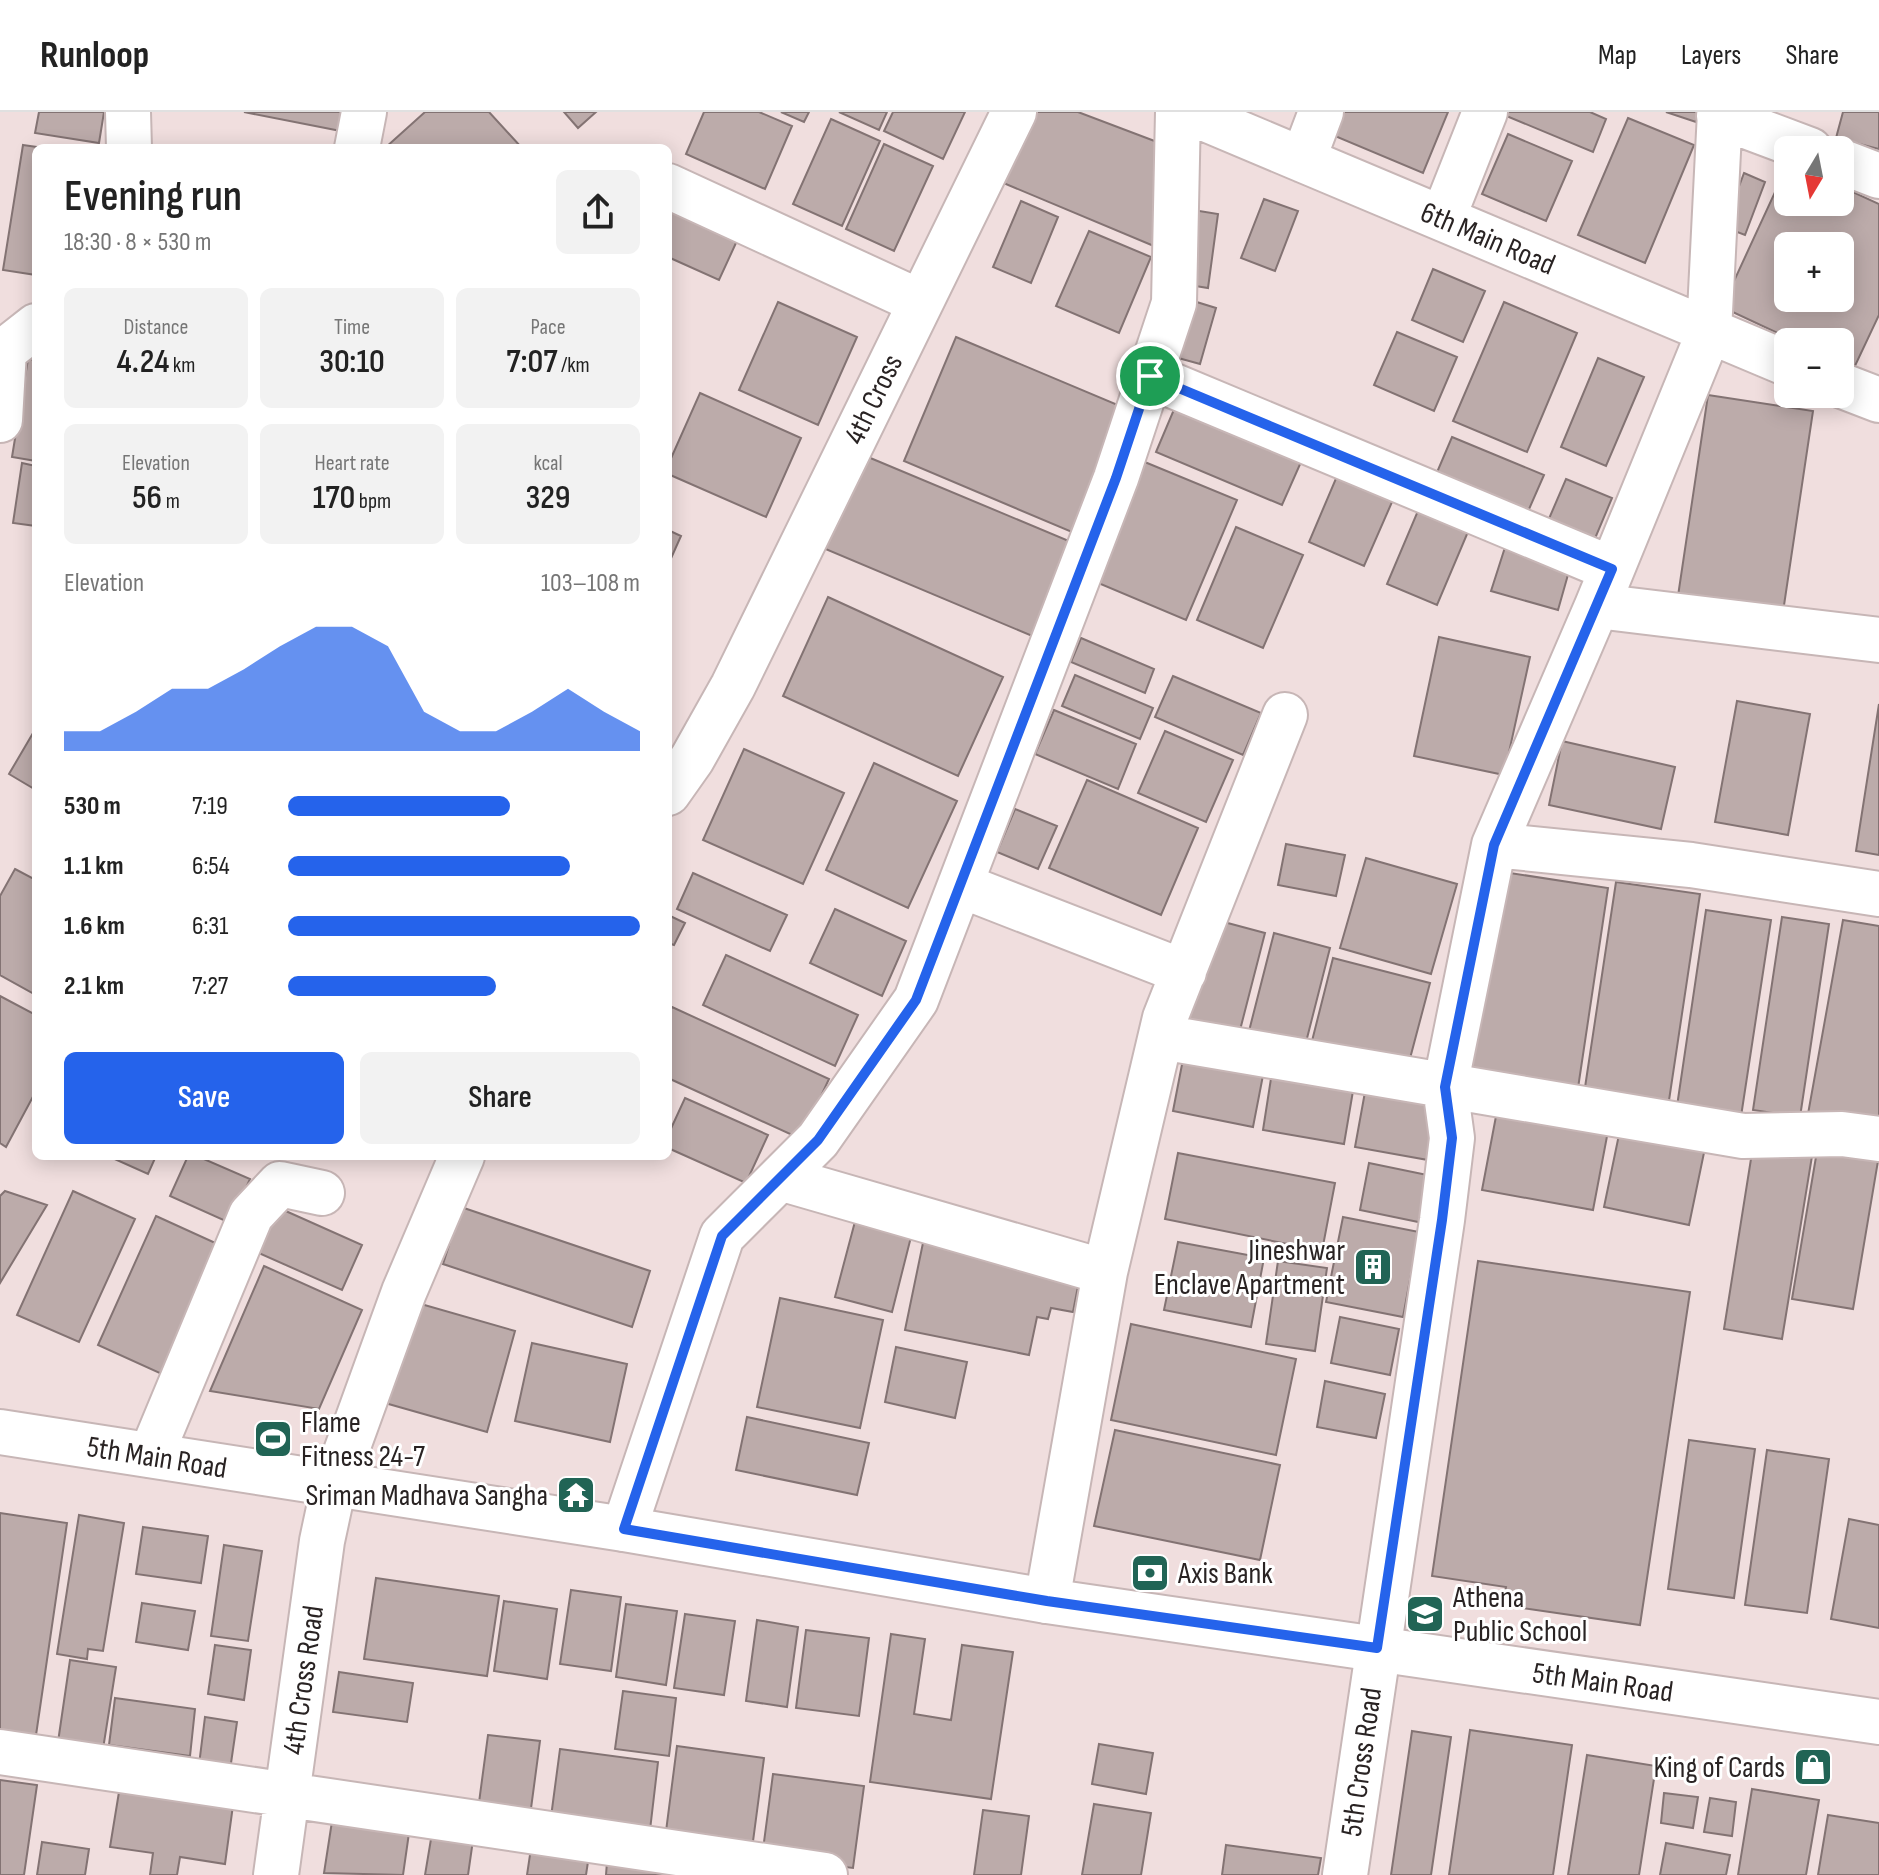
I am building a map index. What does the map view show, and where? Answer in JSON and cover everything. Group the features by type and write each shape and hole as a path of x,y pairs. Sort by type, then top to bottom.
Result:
{"street":[{"path":"128,112 129,144"},
{"path":"358,144 364,112"},
{"name":"4th Cross","path":"672,787 692,759 733,686 1014,112"},
{"path":"624,1529 722,1236 818,1140 916,1000 1116,478 1174,303 1178,112"},
{"name":"6th Main Road","path":"1189,112 1774,358"},
{"path":"1303,160 1321,112"},
{"path":"1443,218 1485,112"},
{"path":"1719,114 1775,136"},
{"name":"5th Cross Road","path":"1345,1875 1442,1220 1452,1138 1445,1087 1494,845 1605,587 1709,332 1719,114"},
{"path":"1854,166 1879,176"},
{"path":"672,188 920,302"},
{"path":"0,420 13,343"},
{"path":"1150,376 1605,587 1879,640"},
{"path":"1854,390 1879,400"},
{"path":"1047,1601 1105,1272 1161,1037 1285,715"},
{"path":"1494,845 1691,865 1879,894"},
{"path":"960,885 1184,972"},
{"path":"1161,1037 1743,1136 1842,1134 1879,1139"},
{"name":"4th Cross Road","path":"276,1875 322,1541 334,1485 404,1292 460,1160"},
{"path":"780,1178 1105,1272"},
{"path":"151,1455 251,1215 280,1184 322,1193"},
{"name":"5th Main Road","path":"0,1432 624,1529 1047,1601 1879,1722"},
{"path":"0,1752 825,1875"}],"building":[{"path":"39,112 104,112 99,143 35,133"},
{"path":"244,112 359,112 356,134"},
{"path":"425,112 489,112 518,144 389,144"},
{"path":"564,112 596,112 578,128"},
{"path":"704,112 759,112 792,126 765,189 686,154"},
{"path":"781,112 809,112 804,122"},
{"path":"839,112 887,112 879,130"},
{"path":"893,112 965,112 943,159 884,131"},
{"path":"1031,112 1078,112 1173,148 1161,249 1001,182"},
{"path":"1331,112 1448,112 1423,173 1323,131"},
{"path":"1497,112 1590,112 1606,119 1593,152"},
{"path":"1666,112 1700,112 1696,122"},
{"path":"1843,112 1879,112 1879,149 1854,143 1854,136 1837,136"},
{"path":"1628,118 1694,145 1645,263 1578,235"},
{"path":"831,119 880,141 842,226 793,204"},
{"path":"1508,134 1572,161 1546,221 1482,194"},
{"path":"884,144 933,166 894,251 846,229"},
{"path":"23,145 32,146 32,274 3,270"},
{"path":"1744,173 1765,182 1745,235 1724,227"},
{"path":"1854,192 1879,204 1879,315 1854,368 1854,328 1774,328 1774,331 1722,307 1774,194 1774,216 1854,216"},
{"path":"1264,199 1298,211 1275,271 1241,258"},
{"path":"1021,201 1058,217 1031,283 993,267"},
{"path":"672,202 741,232 719,280 672,259"},
{"path":"1193,210 1218,214 1208,288 1183,284"},
{"path":"1089,231 1151,257 1119,333 1056,306"},
{"path":"1433,269 1485,291 1463,342 1412,320"},
{"path":"1187,299 1216,308 1200,364 1171,356"},
{"path":"778,302 857,337 818,425 739,390"},
{"path":"1504,302 1577,333 1527,452 1453,421"},
{"path":"1397,332 1457,357 1434,411 1374,385"},
{"path":"956,337 1132,411 1079,535 904,461"},
{"path":"1598,358 1644,377 1606,466 1561,447"},
{"path":"28,359 32,360 32,460 12,457"},
{"path":"700,393 801,438 766,517 672,476 672,456"},
{"path":"1708,395 1774,405 1774,408 1813,411 1783,612 1678,596"},
{"path":"1178,400 1305,453 1282,505 1156,452"},
{"path":"1452,437 1544,475 1526,516 1435,477"},
{"path":"856,452 1076,544 1037,638 816,545"},
{"path":"1135,458 1237,500 1186,620 1084,577"},
{"path":"1343,462 1399,486 1364,566 1309,542"},
{"path":"22,463 32,465 32,525 13,523"},
{"path":"1566,479 1612,498 1591,548 1545,528"},
{"path":"1423,499 1473,520 1437,605 1387,584"},
{"path":"1236,527 1303,555 1263,648 1197,620"},
{"path":"672,532 681,536 672,556"},
{"path":"1508,538 1573,557 1558,610 1491,591"},
{"path":"828,597 1003,677 958,776 783,696"},
{"path":"1439,637 1530,657 1504,775 1414,756"},
{"path":"1081,638 1154,669 1145,693 1071,662"},
{"path":"1075,675 1153,708 1140,739 1062,706"},
{"path":"1173,676 1261,713 1243,755 1155,717"},
{"path":"1737,701 1810,714 1788,835 1715,822"},
{"path":"1879,704 1879,855 1856,851"},
{"path":"1054,710 1136,744 1118,789 1035,754"},
{"path":"1165,731 1233,760 1206,822 1138,793"},
{"path":"32,735 32,788 9,774"},
{"path":"1562,741 1675,767 1661,829 1549,805"},
{"path":"744,749 844,793 803,884 703,840"},
{"path":"874,763 957,801 908,908 826,870"},
{"path":"1087,780 1198,828 1161,915 1049,868"},
{"path":"1015,809 1057,826 1038,869 997,852"},
{"path":"1286,844 1345,855 1336,896 1278,885"},
{"path":"1366,858 1457,884 1431,974 1340,948"},
{"path":"15,869 32,878 32,993 0,975 0,896"},
{"path":"1497,871 1608,888 1578,1088 1468,1071"},
{"path":"693,873 787,915 770,951 677,909"},
{"path":"1616,882 1700,894 1668,1107 1584,1094"},
{"path":"835,909 906,941 882,996 810,963"},
{"path":"1706,910 1771,920 1740,1123 1676,1113"},
{"path":"672,917 685,923 672,944"},
{"path":"1782,917 1829,924 1800,1117 1753,1110"},
{"path":"1209,918 1265,933 1239,1034 1183,1020"},
{"path":"1843,920 1879,926 1879,1127 1808,1114"},
{"path":"1274,933 1330,948 1304,1050 1248,1035"},
{"path":"726,955 858,1015 835,1066 703,1005"},
{"path":"1333,958 1430,983 1408,1066 1312,1041"},
{"path":"0,996 32,1013 32,1098 6,1147 0,1143"},
{"path":"672,1007 829,1079 801,1139 672,1080"},
{"path":"1185,1049 1265,1065 1253,1127 1173,1111"},
{"path":"1272,1072 1354,1085 1344,1144 1263,1130"},
{"path":"1365,1092 1438,1105 1428,1160 1355,1147"},
{"path":"685,1098 768,1135 746,1183 672,1150 672,1126"},
{"path":"1497,1111 1608,1131 1593,1210 1482,1190"},
{"path":"1621,1125 1706,1143 1689,1225 1604,1207"},
{"path":"1754,1140 1813,1150 1782,1339 1724,1329"},
{"path":"1817,1151 1878,1161 1853,1309 1792,1299"},
{"path":"1178,1153 1335,1183 1322,1251 1165,1219"},
{"path":"117,1160 154,1160 148,1174"},
{"path":"186,1160 206,1160 250,1179 230,1223 170,1196"},
{"path":"1369,1163 1437,1177 1428,1224 1360,1210"},
{"path":"5,1191 47,1205 0,1283 0,1196"},
{"path":"73,1191 135,1219 79,1342 17,1315"},
{"path":"270,1204 362,1245 342,1290 250,1249"},
{"path":"461,1207 650,1271 632,1327 443,1264"},
{"path":"857,1214 913,1229 892,1312 835,1297"},
{"path":"156,1216 222,1246 164,1375 98,1345"},
{"name":"Jineshwar Enclave Apartment","path":"1343,1217 1419,1232 1403,1317 1326,1302"},
{"path":"924,1238 1079,1281 1073,1312 1051,1308 1048,1319 1037,1317 1029,1355 905,1330"},
{"path":"1178,1242 1264,1258 1251,1327 1164,1310"},
{"path":"1278,1261 1327,1268 1315,1351 1266,1344"},
{"path":"1478,1261 1690,1292 1640,1625 1502,1605 1506,1587 1432,1576"},
{"path":"264,1266 362,1310 319,1409 210,1391"},
{"path":"780,1298 883,1320 860,1428 757,1407"},
{"path":"407,1300 515,1331 487,1432 378,1401"},
{"path":"1340,1317 1399,1329 1390,1375 1331,1363"},
{"path":"1131,1324 1296,1359 1276,1455 1111,1420"},
{"path":"532,1343 627,1364 610,1442 515,1421"},
{"path":"896,1347 967,1362 955,1418 885,1402"},
{"path":"1325,1381 1385,1394 1376,1438 1317,1427"},
{"path":"747,1417 869,1443 857,1495 736,1470"},
{"path":"1115,1430 1280,1465 1260,1560 1094,1526"},
{"path":"1689,1440 1755,1449 1734,1598 1668,1589"},
{"path":"1767,1450 1829,1459 1807,1613 1745,1605"},
{"path":"0,1513 67,1523 35,1742 0,1736"},
{"path":"79,1515 124,1523 103,1651 88,1649 87,1659 57,1654"},
{"path":"1849,1519 1879,1525 1879,1628 1831,1619"},
{"path":"143,1527 208,1536 201,1583 136,1574"},
{"path":"224,1545 262,1551 248,1641 211,1636"},
{"path":"376,1578 499,1596 487,1676 364,1659"},
{"path":"571,1590 621,1597 611,1671 560,1664"},
{"path":"504,1601 557,1609 547,1679 494,1671"},
{"path":"142,1603 195,1611 188,1650 136,1642"},
{"path":"626,1604 677,1611 666,1685 616,1677"},
{"path":"685,1614 735,1621 724,1695 674,1688"},
{"path":"757,1620 798,1627 787,1707 746,1701"},
{"path":"806,1630 869,1638 859,1716 796,1708"},
{"path":"891,1634 925,1639 914,1714 951,1720 962,1645 1013,1652 991,1799 870,1782"},
{"path":"215,1645 251,1650 244,1700 208,1694"},
{"path":"70,1660 116,1667 103,1749 58,1742"},
{"path":"339,1672 413,1683 407,1722 333,1712"},
{"path":"623,1691 676,1698 669,1756 615,1749"},
{"path":"115,1698 195,1709 190,1756 109,1745"},
{"path":"205,1717 237,1722 230,1770 199,1765"},
{"path":"1470,1730 1572,1745 1553,1875 1449,1875"},
{"path":"1412,1731 1451,1737 1431,1875 1391,1875"},
{"path":"488,1735 540,1741 530,1816 478,1810"},
{"path":"1099,1744 1153,1753 1146,1794 1092,1784"},
{"path":"677,1746 764,1758 752,1849 665,1839"},
{"path":"560,1749 658,1762 650,1830 551,1817"},
{"path":"1587,1755 1656,1766 1639,1875 1568,1875"},
{"path":"773,1774 864,1786 853,1868 762,1857"},
{"path":"0,1780 37,1785 24,1875 0,1875"},
{"path":"1752,1789 1819,1800 1806,1875 1738,1875"},
{"path":"119,1792 162,1798 234,1798 225,1864 180,1857 177,1875 150,1875 153,1853 110,1847"},
{"path":"1664,1793 1698,1797 1693,1828 1661,1823"},
{"path":"1710,1798 1736,1802 1732,1836 1704,1832"},
{"path":"1094,1804 1151,1813 1141,1875 1082,1875"},
{"path":"983,1810 1029,1816 1021,1875 974,1875"},
{"path":"333,1815 410,1826 403,1875 324,1873"},
{"path":"1828,1815 1879,1823 1879,1875 1818,1875"},
{"path":"433,1827 474,1833 468,1875 425,1875"},
{"path":"42,1842 89,1849 85,1875 37,1875"},
{"path":"1666,1843 1730,1855 1726,1875 1660,1875"},
{"path":"1226,1845 1321,1858 1318,1875 1222,1875"},
{"path":"531,1848 589,1855 586,1875 527,1875"},
{"path":"607,1862 700,1875 606,1875"}],"place":[{"name":"Jineshwar Enclave Apartment","path":"1373,1267"},
{"name":"Flame Fitness 24-7","path":"273,1439"},
{"name":"Sriman Madhava Sangha","path":"576,1495"},
{"name":"Axis Bank","path":"1150,1573"},
{"name":"Athena Public School","path":"1425,1614"},
{"name":"King of Cards","path":"1813,1767"}],"route":[{"path":"1150,376 1612,569 1494,845 1445,1087 1452,1138 1377,1648 1047,1601 624,1529 722,1236 818,1140 916,1000 1116,478 1150,376"}]}
